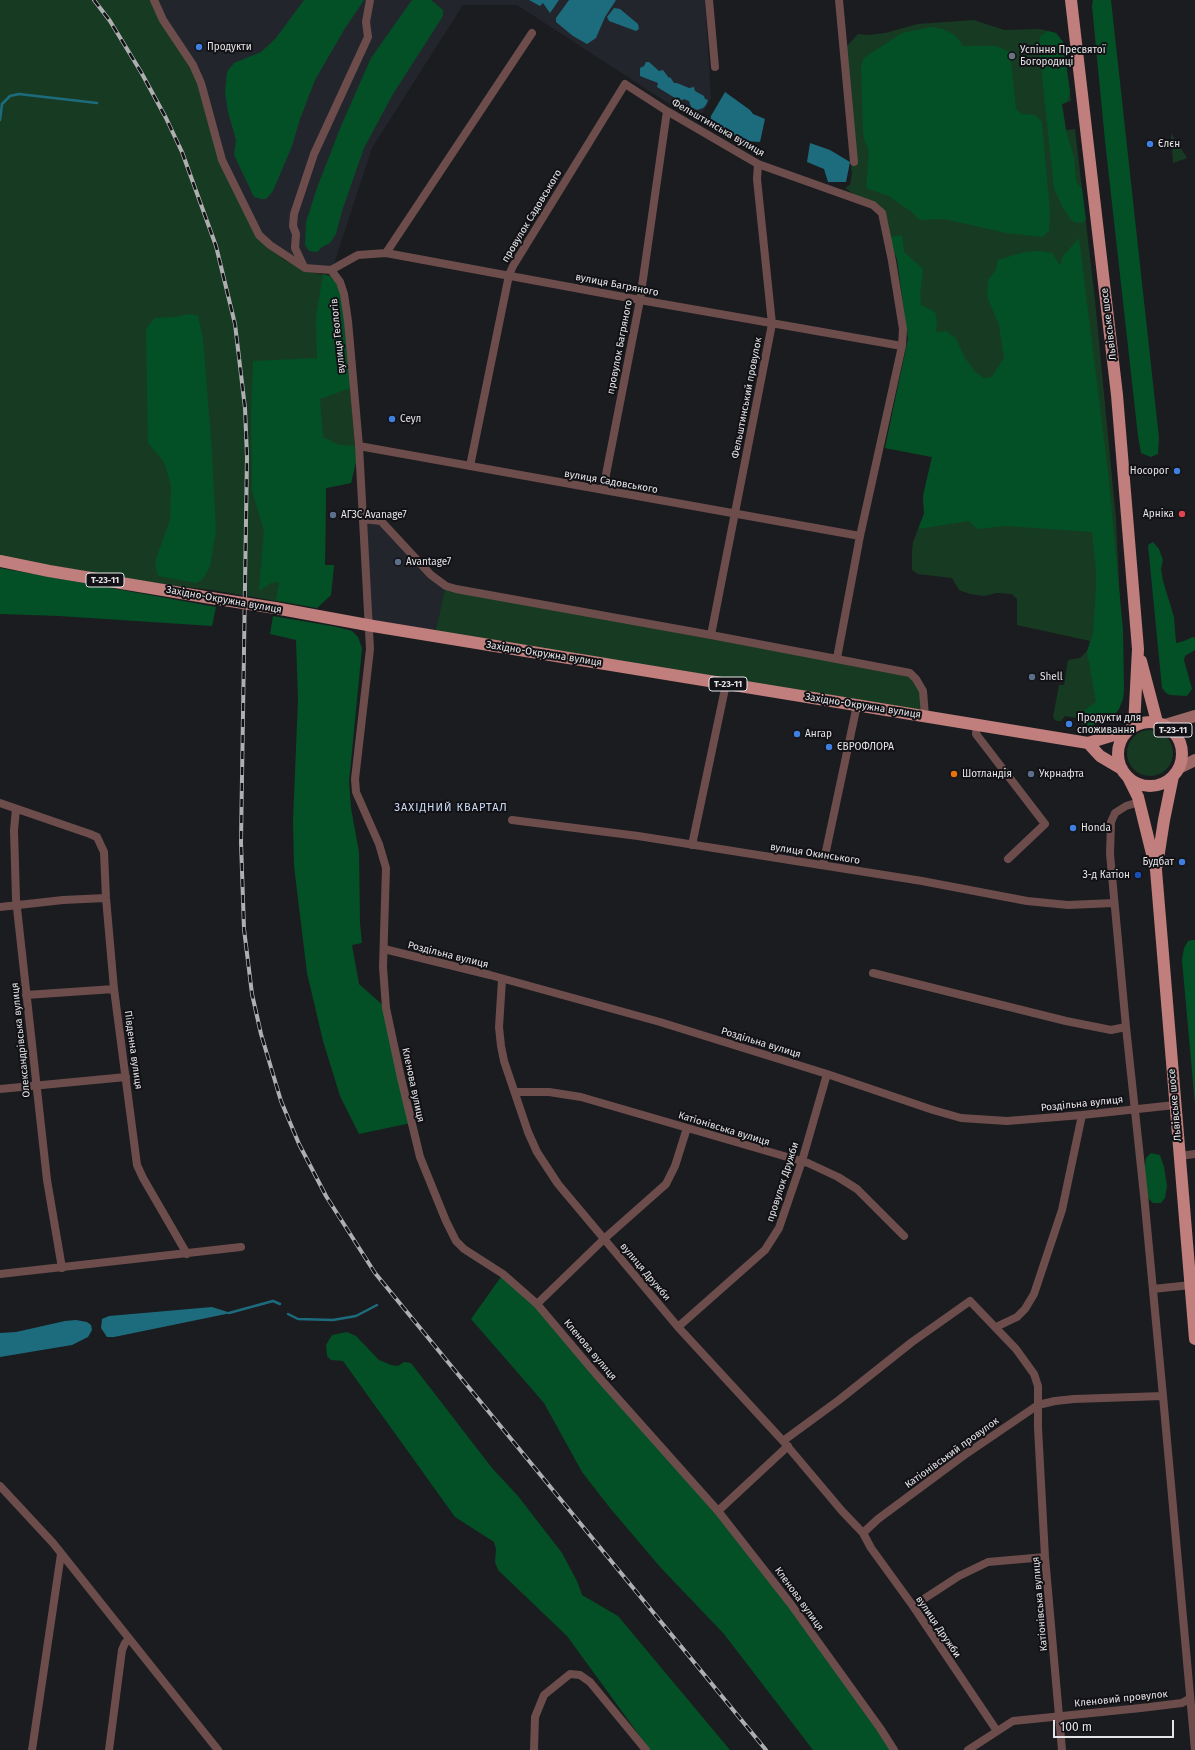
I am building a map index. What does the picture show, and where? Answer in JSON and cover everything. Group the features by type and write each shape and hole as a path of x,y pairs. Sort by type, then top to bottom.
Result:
{"main road":[{"name":"Львівське шосе","path":"1071,0 1117,395 1138,649 1131,729"},
{"name":"Західно-Окружна вулиця","path":"0,561 49,571 275,608 369,626 1088,743 1131,729"},
{"name":"Львівське шосе","path":"1138,649 1161,723"},
{"name":"Т-23-11","path":"1131,729 1144,722 1161,723 1195,716"},
{"name":"Т-23-11","path":"1161,723 1173,730 1179,739 1182,753 1176,772"},
{"path":"1125,773 1119,760 1118,750 1121,740 1131,729"},
{"path":"1088,743 1100,756 1125,773 1136,783 1151,786 1166,782 1176,772 1195,760"},
{"name":"Львівське шосе","path":"1156,870 1164,820 1176,772"},
{"name":"Львівське шосе","path":"1125,773 1139,802 1156,870 1195,1339"}],"street":[{"path":"154,0 163,20 193,65 201,83 222,160 259,235 270,245 305,268 331,270"},
{"path":"305,268 295,248 296,234 292,226 294,214 314,154 368,37 366,22 370,0"},
{"path":"708,0 715,67"},
{"path":"839,0 854,162"},
{"path":"386,252 532,33"},
{"name":"Фельштинська вулиця","path":"625,84 667,111 758,164 873,205 882,213 891,254 903,329 902,346"},
{"name":"провулок Садовського","path":"470,466 509,275 517,259 625,84"},
{"name":"провулок Багряного","path":"603,490 640,300 667,111"},
{"name":"Фельштинський провулок","path":"711,635 772,324 757,179 758,164"},
{"name":"вулиця Багряного","path":"331,270 358,255 386,252 640,300 902,346"},
{"name":"вулиця Геологів","path":"331,270 340,282 348,321 359,446 369,626"},
{"path":"837,658 860,536 902,346"},
{"name":"вулиця Садовського","path":"359,446 860,536"},
{"path":"363,519 381,521 431,575 446,586 837,658 910,673 916,679 923,691 925,716"},
{"name":"Кленова вулиця","path":"369,626 370,649 355,779 359,800 379,844 386,868 383,967 386,1008 420,1158 446,1221 456,1241 464,1249 504,1274 537,1304 596,1374 718,1511 790,1602 894,1750"},
{"path":"692,845 726,684"},
{"path":"823,866 857,705"},
{"path":"977,725 976,734 1045,824 1008,859"},
{"path":"1139,802 1126,806 1115,813 1111,822 1110,854 1153,1289 1189,1699 1195,1750"},
{"path":"0,803 16,809"},
{"name":"Південна вулиця","path":"16,809 97,837 104,852 106,898 114,989 137,1165 187,1254"},
{"name":"Олександрівська вулиця","path":"16,809 15,854 17,905 26,996 47,1180 62,1268"},
{"name":"вулиця Окинського","path":"512,820 692,845 922,881 1027,901 1068,905 1114,903"},
{"path":"0,907 63,900 106,898"},
{"name":"Роздільна вулиця","path":"384,949 660,1022 827,1074 961,1118 1006,1121 1175,1105"},
{"path":"873,973 1066,1021 1111,1030 1126,1026"},
{"name":"вулиця Дружби","path":"502,980 500,1027 501,1046 504,1061 528,1132 537,1152 558,1184 678,1327 785,1444 842,1511 863,1533 871,1548 913,1606 997,1731"},
{"path":"26,996 114,989"},
{"name":"провулок Дружби","path":"678,1327 765,1250 779,1228 802,1161 827,1074"},
{"path":"0,1090 126,1078"},
{"name":"Катіонівська вулиця","path":"515,1092 549,1092 581,1096 802,1161 838,1177 857,1189 904,1236"},
{"path":"996,1327 1017,1316 1025,1309 1034,1294 1062,1210 1082,1115"},
{"path":"537,1304 604,1239 666,1184 675,1166 687,1128"},
{"path":"1180,1156 1195,1154"},
{"path":"0,1274 240,1247"},
{"path":"1153,1289 1191,1285"},
{"name":"Катіонівська вулиця","path":"785,1444 912,1342 970,1301 1016,1349 1034,1374 1038,1386 1039,1456 1045,1557 1062,1750"},
{"path":"1038,1405 1074,1399 1163,1396"},
{"name":"Катіонівський провулок","path":"863,1533 871,1524 998,1431 1038,1405"},
{"path":"718,1511 785,1444"},
{"path":"0,1487 61,1554 218,1750"},
{"path":"32,1750 61,1554"},
{"path":"913,1606 959,1576 988,1562 1045,1557"},
{"path":"109,1750 122,1650 125,1643 129,1639"},
{"path":"534,1750 535,1717 544,1695 570,1674 580,1675 590,1682 646,1750"},
{"name":"Кленовий провулок","path":"968,1750 1013,1721 1182,1703 1189,1699"}],"shaded area":[{"path":"157,0 705,0 711,98 697,122 517,5 463,5 372,148 333,267 306,265 286,254 261,233 225,159"},
{"path":"366,523 379,524 445,589 435,633 371,622"}],"green space":[{"path":"0,0 151,0 190,67 198,84 219,161 256,237 283,259 304,271 330,276 345,322 356,462 351,483 326,488 325,565 334,565 331,595 317,608 212,590 134,581 0,557"},
{"path":"304,0 364,0 344,30 315,80 300,119 292,146 273,191 266,199 261,199 254,197 234,155 236,140 228,112 225,92 227,72 234,63 261,52 276,38"},
{"path":"412,0 431,0 443,10 443,16 393,94 364,148 342,211 336,234 330,243 322,247 317,252 309,251 305,245 306,222 317,188 341,126 371,58"},
{"path":"1093,0 1111,0 1159,438 1158,454 1151,457 1141,453 1138,436 1105,141 1092,6"},
{"path":"974,20 1004,30 1040,29 1056,33 1063,42 1071,101 1062,104 1066,130 1075,129 1095,300 1116,519 1123,665 1124,691 1119,709 1112,718 1091,727 1082,726 1083,719 1065,716 1061,721 1057,721 1053,717 1059,685 1064,685 1068,660 1080,658 1088,650 1090,641 1017,625 1017,599 1012,594 997,593 984,596 970,594 959,590 952,578 918,574 912,570 913,542 924,514 923,496 932,457 885,448 908,339 897,259 893,251 886,217 845,188 850,185 852,173 851,168 856,151 846,47 858,34 869,35 885,33 918,24"},
{"path":"931,27 942,29 955,35 963,46 996,46 1010,52 1016,109 1022,114 1035,115 1042,122 1050,214 1049,231 1042,237 1006,233 944,219 919,220 913,213 889,196 866,188 869,151 863,132 861,66 864,58 902,33"},
{"path":"1047,31 1056,33 1063,42 1070,92 1067,102 1062,104 1066,131 1074,157 1076,181 1082,189 1086,220 1080,223 1072,221 1063,208 1054,189 1039,47 1040,37"},
{"path":"1171,133 1187,158 1173,163"},
{"path":"902,235 904,252 923,269 920,294 921,305 935,312 937,321 936,332 946,331 956,339 965,358 976,373 984,378 992,377 1004,358 999,325 987,296 988,280 996,270 998,260 1024,252 1040,251 1052,253 1060,265 1063,256 1079,238 1108,472 1123,630 1123,699 1119,709 1112,718 1091,727 1082,726 1085,710 1096,702 1087,651 1093,634 1096,588 1096,569 1092,532 1005,526 977,529 969,521 918,529 924,514 923,496 932,457 885,448 908,339 897,259 889,237"},
{"path":"323,274 330,276 336,282 341,295 351,388 320,399 323,437 339,445 355,446 356,462 351,483 326,488 325,565 334,565 331,595 317,608 276,600 279,582 271,583 259,591 264,531 252,491 251,414 253,361 317,358 316,318"},
{"path":"189,314 198,316 203,339 212,452 216,531 210,567 203,579 196,583 158,576 155,562 170,520 171,485 164,462 148,443 146,329 155,318 175,317"},
{"path":"1153,542 1159,549 1163,560 1161,569 1163,581 1174,617 1176,643 1193,637 1195,638 1195,650 1185,656 1184,660 1192,689 1187,696 1170,695 1162,688 1148,545"},
{"path":"0,568 216,607 212,626 59,616 0,614"},
{"path":"445,589 908,676 914,681 920,692 921,712 435,633"},
{"path":"273,616 352,631 358,637 362,648 349,782 351,808 359,852 360,923 362,943 352,945 359,984 386,1008 411,1123 359,1134 340,1096 323,1041 307,973 294,866 293,821 298,699 296,640 270,634"},
{"path":"1145,730 1155,730 1163,734 1169,740 1173,748 1173,758 1169,766 1163,772 1155,776 1145,776 1137,772 1131,766 1127,758 1127,748 1131,740 1137,734"},
{"path":"1195,940 1195,1105 1182,960 1184,948 1188,941"},
{"path":"1151,1153 1160,1155 1164,1167 1167,1186 1165,1198 1161,1203 1153,1203 1147,1197 1144,1174 1146,1158"},
{"path":"503,1274 537,1304 718,1511 894,1750 813,1750 724,1634 661,1568 610,1508 582,1472 544,1403 471,1319"},
{"path":"347,1332 356,1336 379,1360 398,1366 404,1362 411,1363 492,1468 518,1496 562,1553 577,1581 582,1595 618,1616 730,1750 650,1750 567,1636 498,1570 495,1562 496,1549 494,1542 455,1517 343,1361 331,1360 327,1356 326,1345 332,1335"}],"water":[{"path":"529,0 559,0 550,13 543,3 540,6"},
{"path":"569,0 616,0 605,17 596,38 587,44 573,36 556,22 556,18"},
{"path":"614,8 620,9 638,24 639,29 636,31 609,21 607,17"},
{"path":"646,62 649,62 659,71 663,70 674,83 689,88 694,87 695,91 708,100 706,105 697,110 691,107 689,101 684,99 680,101 657,87 658,83 640,76 640,68 644,66"},
{"path":"725,92 750,110 753,114 765,119 760,142 746,141 710,122 711,116"},
{"path":"810,143 830,150 850,162 846,182 828,182 824,169 807,162"},
{"path":"212,1307 231,1313 114,1337 107,1337 101,1328 102,1319 109,1316"},
{"path":"76,1320 87,1322 91,1325 92,1330 88,1337 72,1345 0,1357 0,1333 16,1332"}],"waterway":[{"path":"0,120 2,104 10,96 19,94 97,103"},
{"path":"229,1313 273,1301 280,1304"},
{"path":"288,1314 298,1319 333,1320 356,1316 377,1305"}],"railway":[{"path":"94,0 110,21 141,72 166,118 182,152 216,246 235,324 245,408 247,457 241,842 244,929 252,994 261,1034 281,1101 299,1144 326,1196 375,1273 766,1750"}],"place":[{"name":"Продукти","path":"199,47"},
{"name":"Успіння Пресвятої Богородиці","path":"1012,56"},
{"name":"Єлєн","path":"1150,144"},
{"name":"Сеул","path":"392,419"},
{"name":"Носорог","path":"1177,471"},
{"name":"Арніка","path":"1182,514"},
{"name":"АГЗС Avanage7","path":"333,515"},
{"name":"Avantage7","path":"398,562"},
{"name":"Shell","path":"1032,677"},
{"name":"Продукти для споживання","path":"1069,724"},
{"name":"Ангар","path":"797,734"},
{"name":"ЄВРОФЛОРА","path":"829,747"},
{"name":"Шотландія","path":"954,774"},
{"name":"Укрнафта","path":"1031,774"},
{"name":"Honda","path":"1073,828"},
{"name":"Будбат","path":"1182,862"},
{"name":"З-д Катіон","path":"1138,875"}],"district":[{"name":"ЗАХІДНИЙ КВАРТАЛ","path":"451,808"}]}
